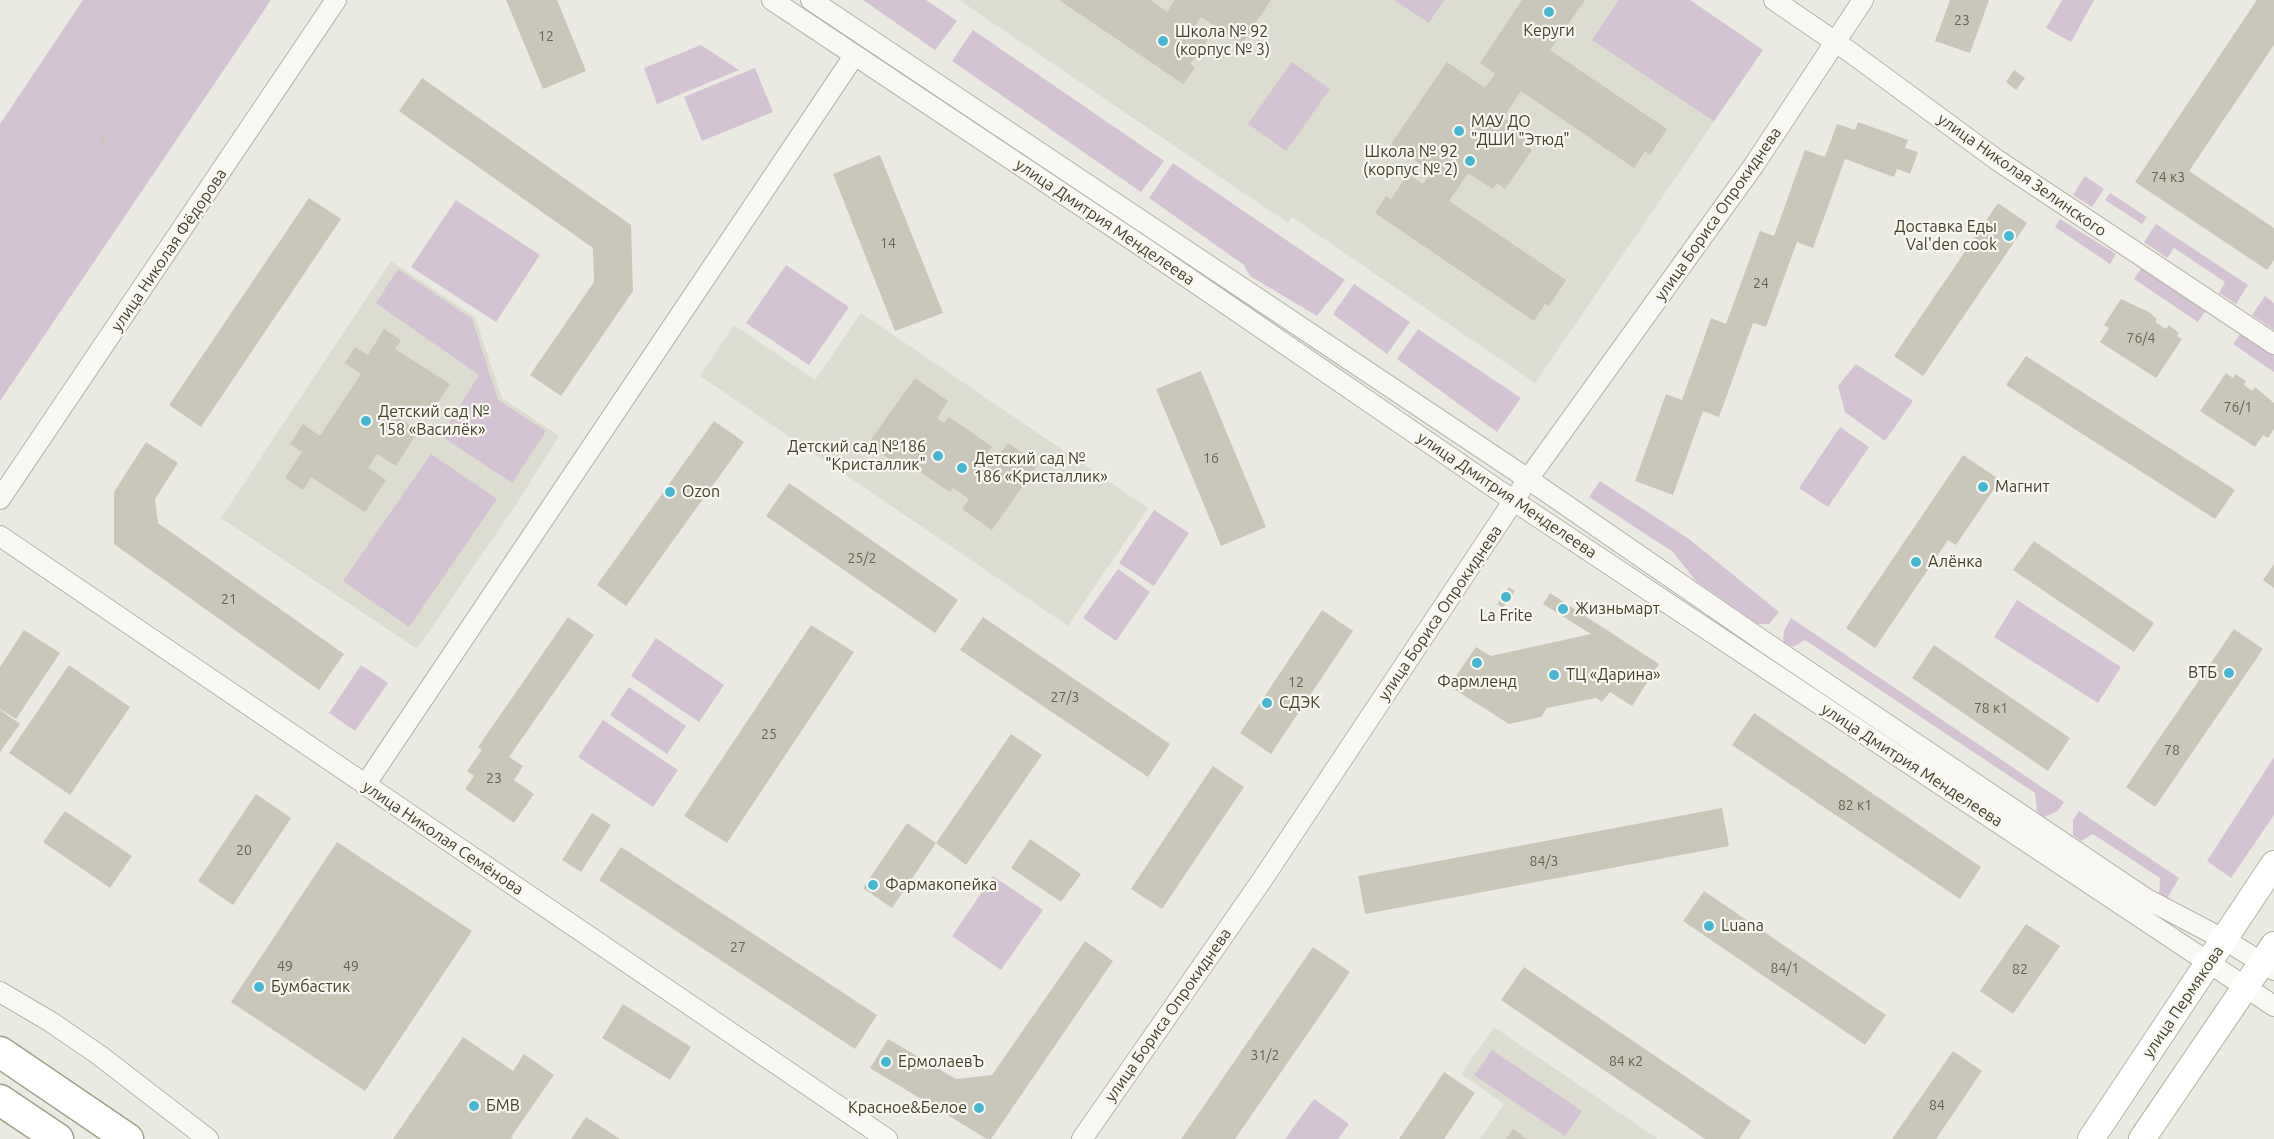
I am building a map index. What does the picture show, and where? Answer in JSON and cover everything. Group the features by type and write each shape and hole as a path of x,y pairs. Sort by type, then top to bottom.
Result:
{"highway":[{"path":"0,1052 124,1135"},
{"path":"0,1100 58,1139"}],"main road":[{"name":"улица Пермякова","path":"2091,1139 2274,864"},
{"path":"2142,1139 2246,986 2270,959"}],"street":[{"name":"улица Николая Фёдорова","path":"0,499 336,0"},
{"name":"улица Дмитрия Менделеева","path":"772,0 1146,249 1514,501 2274,1006"},
{"name":"улица Дмитрия Менделеева","path":"811,0 1528,479 1766,644 2145,898 2225,940 2270,959"},
{"name":"улица Николая Зелинского","path":"1774,0 1997,160 2274,344"},
{"name":"улица Бориса Опрокиднева","path":"1082,1139 1262,880 1528,479 1754,165 1863,0"},
{"path":"365,785 854,56"},
{"name":"улица Николая Семёнова","path":"0,536 887,1139"},
{"path":"0,992 51,1022 99,1055 208,1139"}],"shaded area":[{"path":"83,0 271,0 0,401 0,124"},
{"path":"863,0 926,0 957,21 935,50"},
{"path":"959,0 1690,0 1763,50 1535,383 1292,217 1288,223"},
{"path":"1394,0 1444,0 1429,23"},
{"path":"1619,0 1690,0 1763,50 1714,121 1592,40"},
{"path":"2062,0 2094,0 2071,42 2046,28"},
{"path":"973,30 1164,161 1141,192 952,61"},
{"path":"701,45 739,70 657,104 644,68"},
{"path":"1292,62 1330,89 1286,151 1248,124"},
{"path":"755,68 773,112 702,141 684,97"},
{"path":"1173,163 1345,280 1317,316 1250,276 1244,265 1149,198"},
{"path":"2085,176 2104,189 2092,207 2073,195"},
{"path":"2110,193 2147,217 2142,224 2105,200"},
{"path":"456,200 540,255 496,322 411,267"},
{"path":"2060,219 2116,254 2110,264 2055,227"},
{"path":"2156,224 2248,285 2236,304 2219,293 2225,282 2174,248 2167,258 2144,242"},
{"path":"391,261 475,317 502,398 559,436 517,503 417,649 221,518"},
{"path":"786,265 849,307 809,365 746,323"},
{"path":"2143,266 2207,309 2198,322 2134,279"},
{"path":"398,269 472,319 498,400 546,431 512,483 441,436 479,375 376,303"},
{"path":"1354,284 1410,322 1387,354 1333,314"},
{"path":"2265,296 2274,303 2274,330 2252,315"},
{"name":"Детский сад № 186 «Кристаллик»","path":"861,313 1148,508 1068,626 700,376 734,325 815,380"},
{"path":"1418,329 1521,398 1497,432 1397,359"},
{"path":"2241,333 2274,355 2274,372 2233,344"},
{"path":"1856,364 1913,401 1885,441 1845,412 1838,386"},
{"path":"1840,427 1869,447 1828,507 1799,488"},
{"path":"431,454 497,499 409,627 343,581"},
{"path":"1600,481 1689,539 1779,612 1769,624 1757,624 1696,581 1673,552 1589,497"},
{"path":"1154,510 1189,533 1154,586 1119,563"},
{"path":"1118,569 1150,592 1116,641 1083,618"},
{"path":"2017,600 2121,667 2098,703 1994,637"},
{"path":"1791,618 2064,802 2058,811 2044,817 2037,811 2035,793 1805,640 1793,647 1783,642 1784,631"},
{"path":"656,638 724,685 699,722 631,676"},
{"path":"361,665 388,683 355,731 329,713"},
{"path":"629,687 686,726 667,754 610,715"},
{"path":"603,720 678,770 653,807 578,757"},
{"path":"2274,757 2274,815 2231,878 2207,861"},
{"path":"2079,811 2179,878 2166,900 2159,895 2160,878 2093,834 2081,841 2073,835 2073,820"},
{"path":"993,876 1043,910 1001,970 952,936"},
{"path":"1494,1027 1658,1139 1480,1139 1504,1104 1461,1074"},
{"path":"1492,1050 1582,1111 1565,1136 1474,1075"},
{"path":"1314,1099 1349,1124 1338,1139 1285,1139"}],"building":[{"path":"506,0 557,0 586,71 543,89"},
{"name":"Школа № 92 (корпус № 3)","path":"1059,0 1150,0 1167,12 1175,0 1271,0 1242,44 1201,17 1193,29 1208,39 1190,64 1195,68 1183,84"},
{"name":"Школа № 92 (корпус № 2)","path":"1522,0 1585,0 1550,50 1667,129 1650,155 1645,151 1634,168 1521,91 1503,118 1529,135 1523,144 1532,150 1505,189 1497,183 1493,189 1468,173 1449,201 1566,280 1549,306 1545,304 1534,321 1375,213 1386,196 1391,199 1408,174 1423,184 1432,172 1391,144 1447,62 1485,88 1495,74 1480,63"},
{"path":"1950,0 1989,0 1970,53 1935,41"},
{"path":"2257,0 2274,0 2274,45 2189,171 2274,228 2274,260 2267,270 2135,182"},
{"path":"2014,70 2025,78 2016,90 2006,82"},
{"path":"422,78 631,225 633,291 561,396 530,375 594,282 593,248 399,111"},
{"path":"1858,122 1908,140 1905,148 1918,152 1910,174 1897,169 1894,177 1845,159 1813,248 1797,242 1766,327 1753,323 1719,417 1703,411 1673,495 1635,481 1666,394 1682,400 1711,318 1726,324 1760,231 1774,236 1805,150 1825,157 1837,124 1855,130"},
{"path":"101,135 105,136 104,143 100,142"},
{"path":"880,155 943,313 895,331 833,174"},
{"path":"309,198 341,219 201,427 169,405"},
{"path":"1998,203 2027,223 1923,376 1894,356"},
{"path":"2121,299 2149,312 2157,319 2155,322 2166,329 2169,325 2179,333 2177,336 2182,339 2156,378 2100,342 2109,328 2104,325"},
{"name":"Детский сад № 158 «Василёк»","path":"384,329 401,340 395,349 450,384 428,417 408,405 399,418 418,431 396,466 377,454 368,468 386,480 365,512 311,477 303,490 285,478 302,452 290,444 303,424 320,436 361,374 345,363 355,347 368,355"},
{"path":"2026,356 2235,490 2215,519 2006,385"},
{"path":"1201,371 1266,527 1221,546 1156,389"},
{"path":"2226,373 2233,378 2235,374 2246,381 2244,385 2252,391 2255,387 2274,403 2274,429 2268,438 2263,435 2255,447 2200,411"},
{"name":"Детский сад №186 \"Кристаллик\"","path":"915,378 948,401 937,418 944,423 949,417 971,432 992,447 988,453 996,459 1008,443 1038,464 992,530 962,509 969,499 953,488 950,492 920,472 923,468 909,458 902,468 868,444"},
{"path":"714,421 744,442 626,606 597,585"},
{"path":"146,442 178,463 155,499 158,523 344,654 319,690 114,544 114,492"},
{"path":"1963,455 2000,480 1956,545 1948,540 1875,648 1846,628"},
{"path":"789,483 958,600 935,633 766,516"},
{"path":"2034,541 2154,623 2134,652 2013,570"},
{"path":"2274,564 2274,588 2263,580"},
{"name":"La Frite","path":"1509,587 1515,591 1503,608 1497,604"},
{"name":"ТЦ «Дарина»","path":"1550,593 1659,664 1632,706 1610,692 1602,702 1596,698 1547,708 1541,717 1509,724 1449,686 1476,647 1491,656 1591,634 1543,604"},
{"path":"1322,610 1353,631 1271,754 1240,733"},
{"path":"568,617 594,635 509,757 523,766 514,780 534,794 514,823 465,789 474,776 467,771 482,750 478,747"},
{"path":"983,617 1170,744 1148,777 960,650"},
{"path":"811,625 854,652 727,843 684,816"},
{"path":"2234,629 2263,649 2155,807 2126,787"},
{"path":"24,630 60,653 16,719 0,709 0,667"},
{"path":"1934,645 2070,738 2048,771 1912,678"},
{"path":"69,665 130,707 70,795 9,753"},
{"path":"0,710 20,724 0,752"},
{"path":"1754,713 1981,867 1960,899 1732,745"},
{"path":"1011,734 1042,755 966,865 936,843"},
{"path":"1213,766 1244,787 1162,909 1131,889"},
{"path":"256,794 291,818 233,905 198,881"},
{"path":"1722,808 1729,846 1365,914 1358,876"},
{"path":"65,811 132,856 110,888 43,842"},
{"path":"592,813 611,825 581,872 562,860"},
{"path":"907,823 936,843 892,908 863,888"},
{"path":"1030,839 1081,874 1061,902 1011,868"},
{"path":"337,842 472,931 365,1091 231,1002"},
{"path":"621,847 877,1015 855,1049 599,880"},
{"path":"1704,891 1886,1015 1865,1045 1683,921"},
{"path":"2026,924 2060,946 2013,1014 1980,991"},
{"path":"1085,941 1113,961 991,1139 987,1139 870,1068 888,1039 956,1079 992,1075"},
{"path":"1313,947 1350,972 1235,1139 1181,1139"},
{"path":"1524,967 1751,1121 1739,1139 1705,1139 1501,1000"},
{"path":"623,1004 691,1047 670,1080 602,1038"},
{"name":"БМВ","path":"463,1037 513,1071 524,1054 554,1075 511,1137 513,1139 393,1139"},
{"path":"1953,1051 1982,1071 1936,1139 1892,1139"},
{"path":"1444,1072 1475,1093 1444,1139 1399,1139"},
{"path":"586,1117 620,1139 571,1139"},
{"path":"1513,1129 1527,1139 1506,1139"}],"place":[{"name":"Керуги","path":"1549,12"},
{"name":"Школа № 92 (корпус № 3)","path":"1163,41"},
{"name":"МАУ ДО \"ДШИ \"Этюд\"","path":"1459,131"},
{"name":"Школа № 92 (корпус № 2)","path":"1470,161"},
{"name":"Доставка Еды Val'den cook","path":"2009,236"},
{"name":"Детский сад № 158 «Василёк»","path":"366,421"},
{"name":"Детский сад №186 \"Кристаллик\"","path":"938,456"},
{"name":"Детский сад № 186 «Кристаллик»","path":"962,468"},
{"name":"Магнит","path":"1983,487"},
{"name":"Ozon","path":"670,492"},
{"name":"Алёнка","path":"1916,562"},
{"name":"La Frite","path":"1506,597"},
{"name":"Жизньмарт","path":"1563,609"},
{"name":"Фармленд","path":"1477,663"},
{"name":"ВТБ","path":"2229,673"},
{"name":"ТЦ «Дарина»","path":"1554,675"},
{"name":"СДЭК","path":"1267,703"},
{"name":"Фармакопейка","path":"873,885"},
{"name":"Luana","path":"1709,926"},
{"name":"Бумбастик","path":"259,987"},
{"name":"ЕрмолаевЪ","path":"886,1062"},
{"name":"БМВ","path":"474,1106"},
{"name":"Красное&Белое","path":"979,1108"}]}
